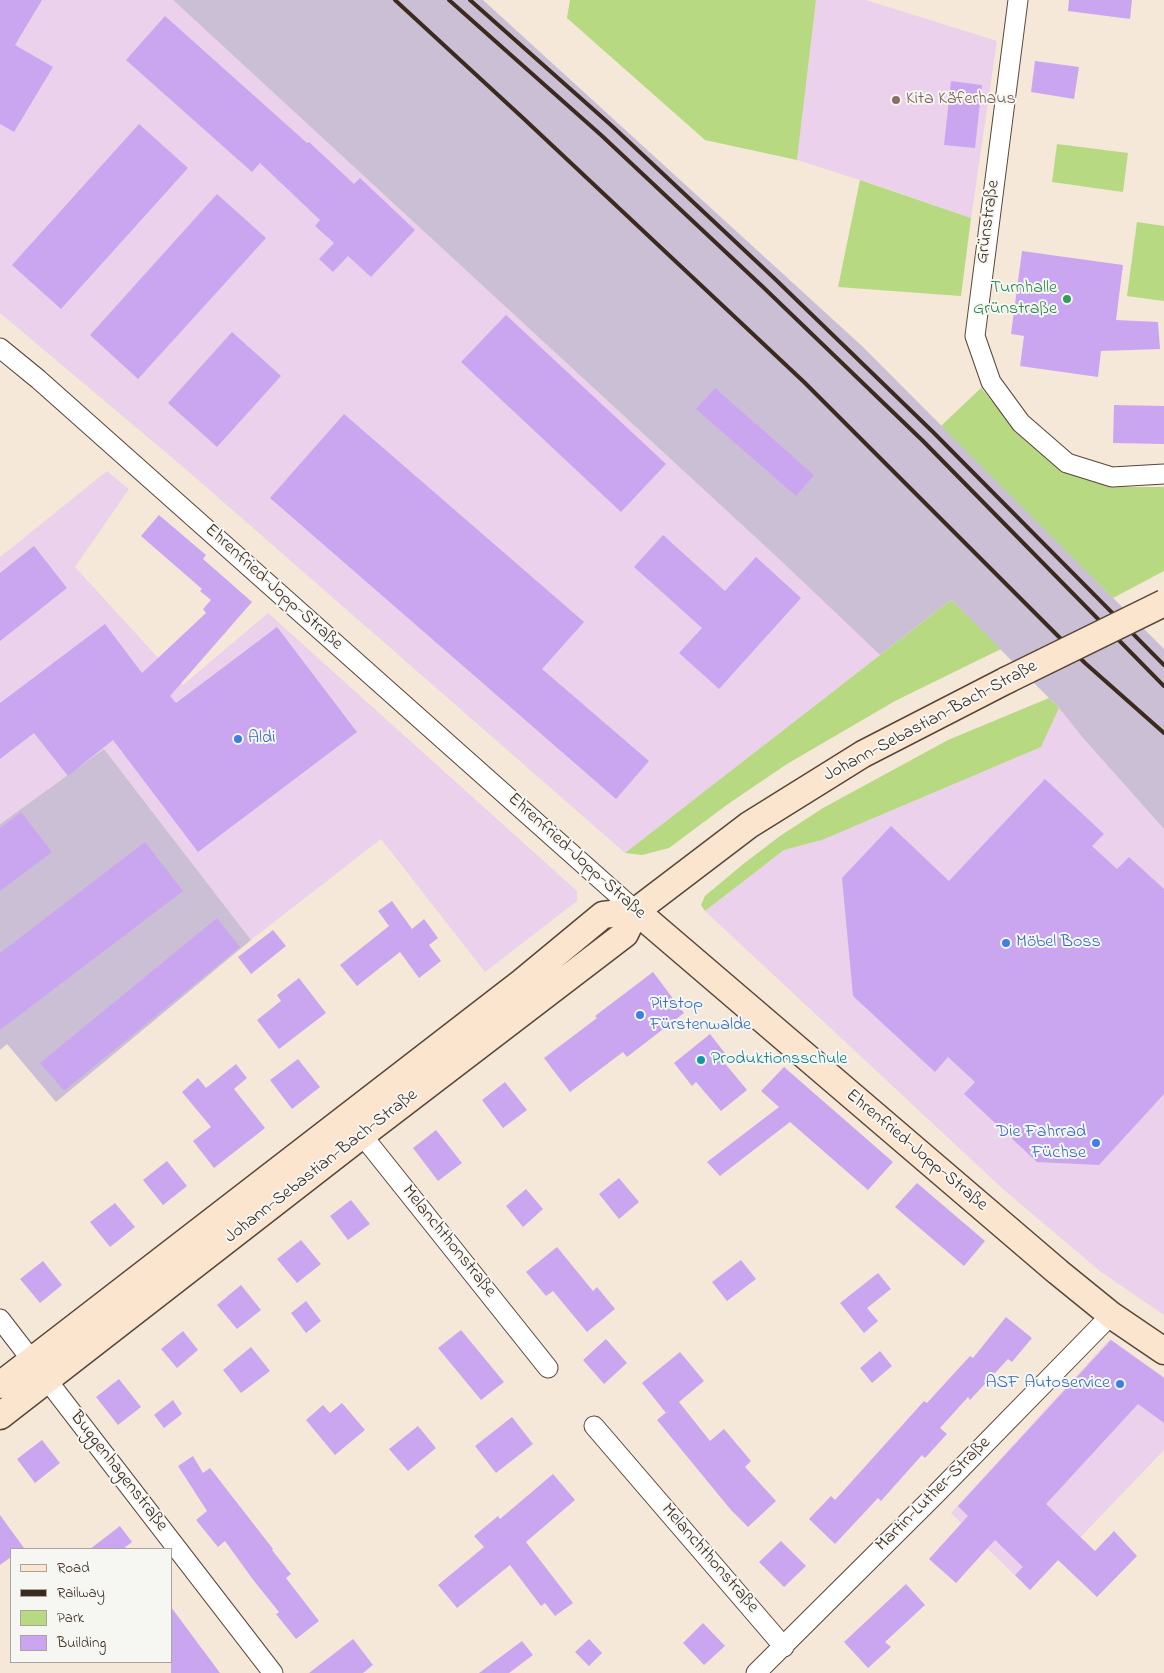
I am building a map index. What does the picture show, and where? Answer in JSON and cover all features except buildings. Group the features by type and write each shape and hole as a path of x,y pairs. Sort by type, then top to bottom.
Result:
{"street":[{"name":"Grünstraße","path":"1018,0 974,336 991,382 1021,423 1067,463 1112,477 1164,474"},
{"name":"Ehrenfried-Jopp-Straße","path":"0,348 61,399 636,911 825,1074 1111,1315 1164,1351"},
{"name":"Johann-Sebastian-Bach-Straße","path":"0,1416 39,1370 354,1126 603,915 636,911 749,825 863,754 1007,680 1164,603"},
{"name":"Melanchthonstraße","path":"354,1126 548,1368"},
{"name":"Martin-Luther-Straße","path":"756,1673 934,1496 1111,1315"},
{"name":"Buggenhagenstraße","path":"0,1319 273,1673"},
{"name":"Johann-Sebastian-Bach-Straße","path":"0,1385 39,1370"},
{"name":"Melanchthonstraße","path":"594,1426 784,1647"}],"shaded area":[{"path":"0,0 173,0 779,559 880,655 625,853 189,472 0,313"},
{"path":"173,0 483,0 862,346 1164,649 1164,829 1083,738 1059,708 951,600 880,655 779,559"},
{"name":"Kita Käferhaus","path":"816,0 866,0 997,41 971,218 797,160"},
{"path":"107,471 129,489 75,567 183,685 268,613 577,891 577,901 485,972 381,839 251,940 104,749 0,824 0,557"},
{"path":"1059,708 1083,738 1164,829 1164,1315 1101,1272 1004,1190 705,911 784,850 822,840 1041,747"},
{"path":"104,749 251,940 56,1102 7,1044 0,1050 0,824"},
{"path":"1110,1339 1164,1377 1164,1450 1030,1590 951,1513"}],"green space":[{"path":"570,0 816,0 797,160 705,140 567,18"},
{"path":"1057,144 1128,153 1123,192 1052,182"},
{"path":"860,180 971,218 961,296 838,287"},
{"path":"1137,222 1164,226 1164,301 1127,296"},
{"path":"981,388 1015,429 1107,485 1164,487 1164,571 1113,598 941,426"},
{"path":"951,600 1001,649 895,701 787,764 728,804 669,848 642,855 625,853"},
{"path":"1049,698 1059,708 1041,747 822,840 784,850 705,911 701,905 705,896 742,865 780,836 823,808 948,740"}],"railway":[{"path":"395,0 804,382 1085,663 1164,733"},
{"path":"449,0 601,135 763,287 923,441 1164,686"},
{"path":"470,0 612,126 774,278 933,432 1164,665"}],"place":[{"name":"Kita Käferhaus","path":"896,100"},
{"name":"Turnhalle Grünstraße","path":"1067,299"},
{"name":"Aldi","path":"238,739"},
{"name":"Möbel Boss","path":"1006,943"},
{"name":"Pitstop Fürstenwalde","path":"640,1015"},
{"name":"Produktionsschule","path":"701,1060"},
{"name":"Die Fahrrad Füchse","path":"1096,1143"},
{"name":"ASF Autoservice","path":"1120,1384"}]}
